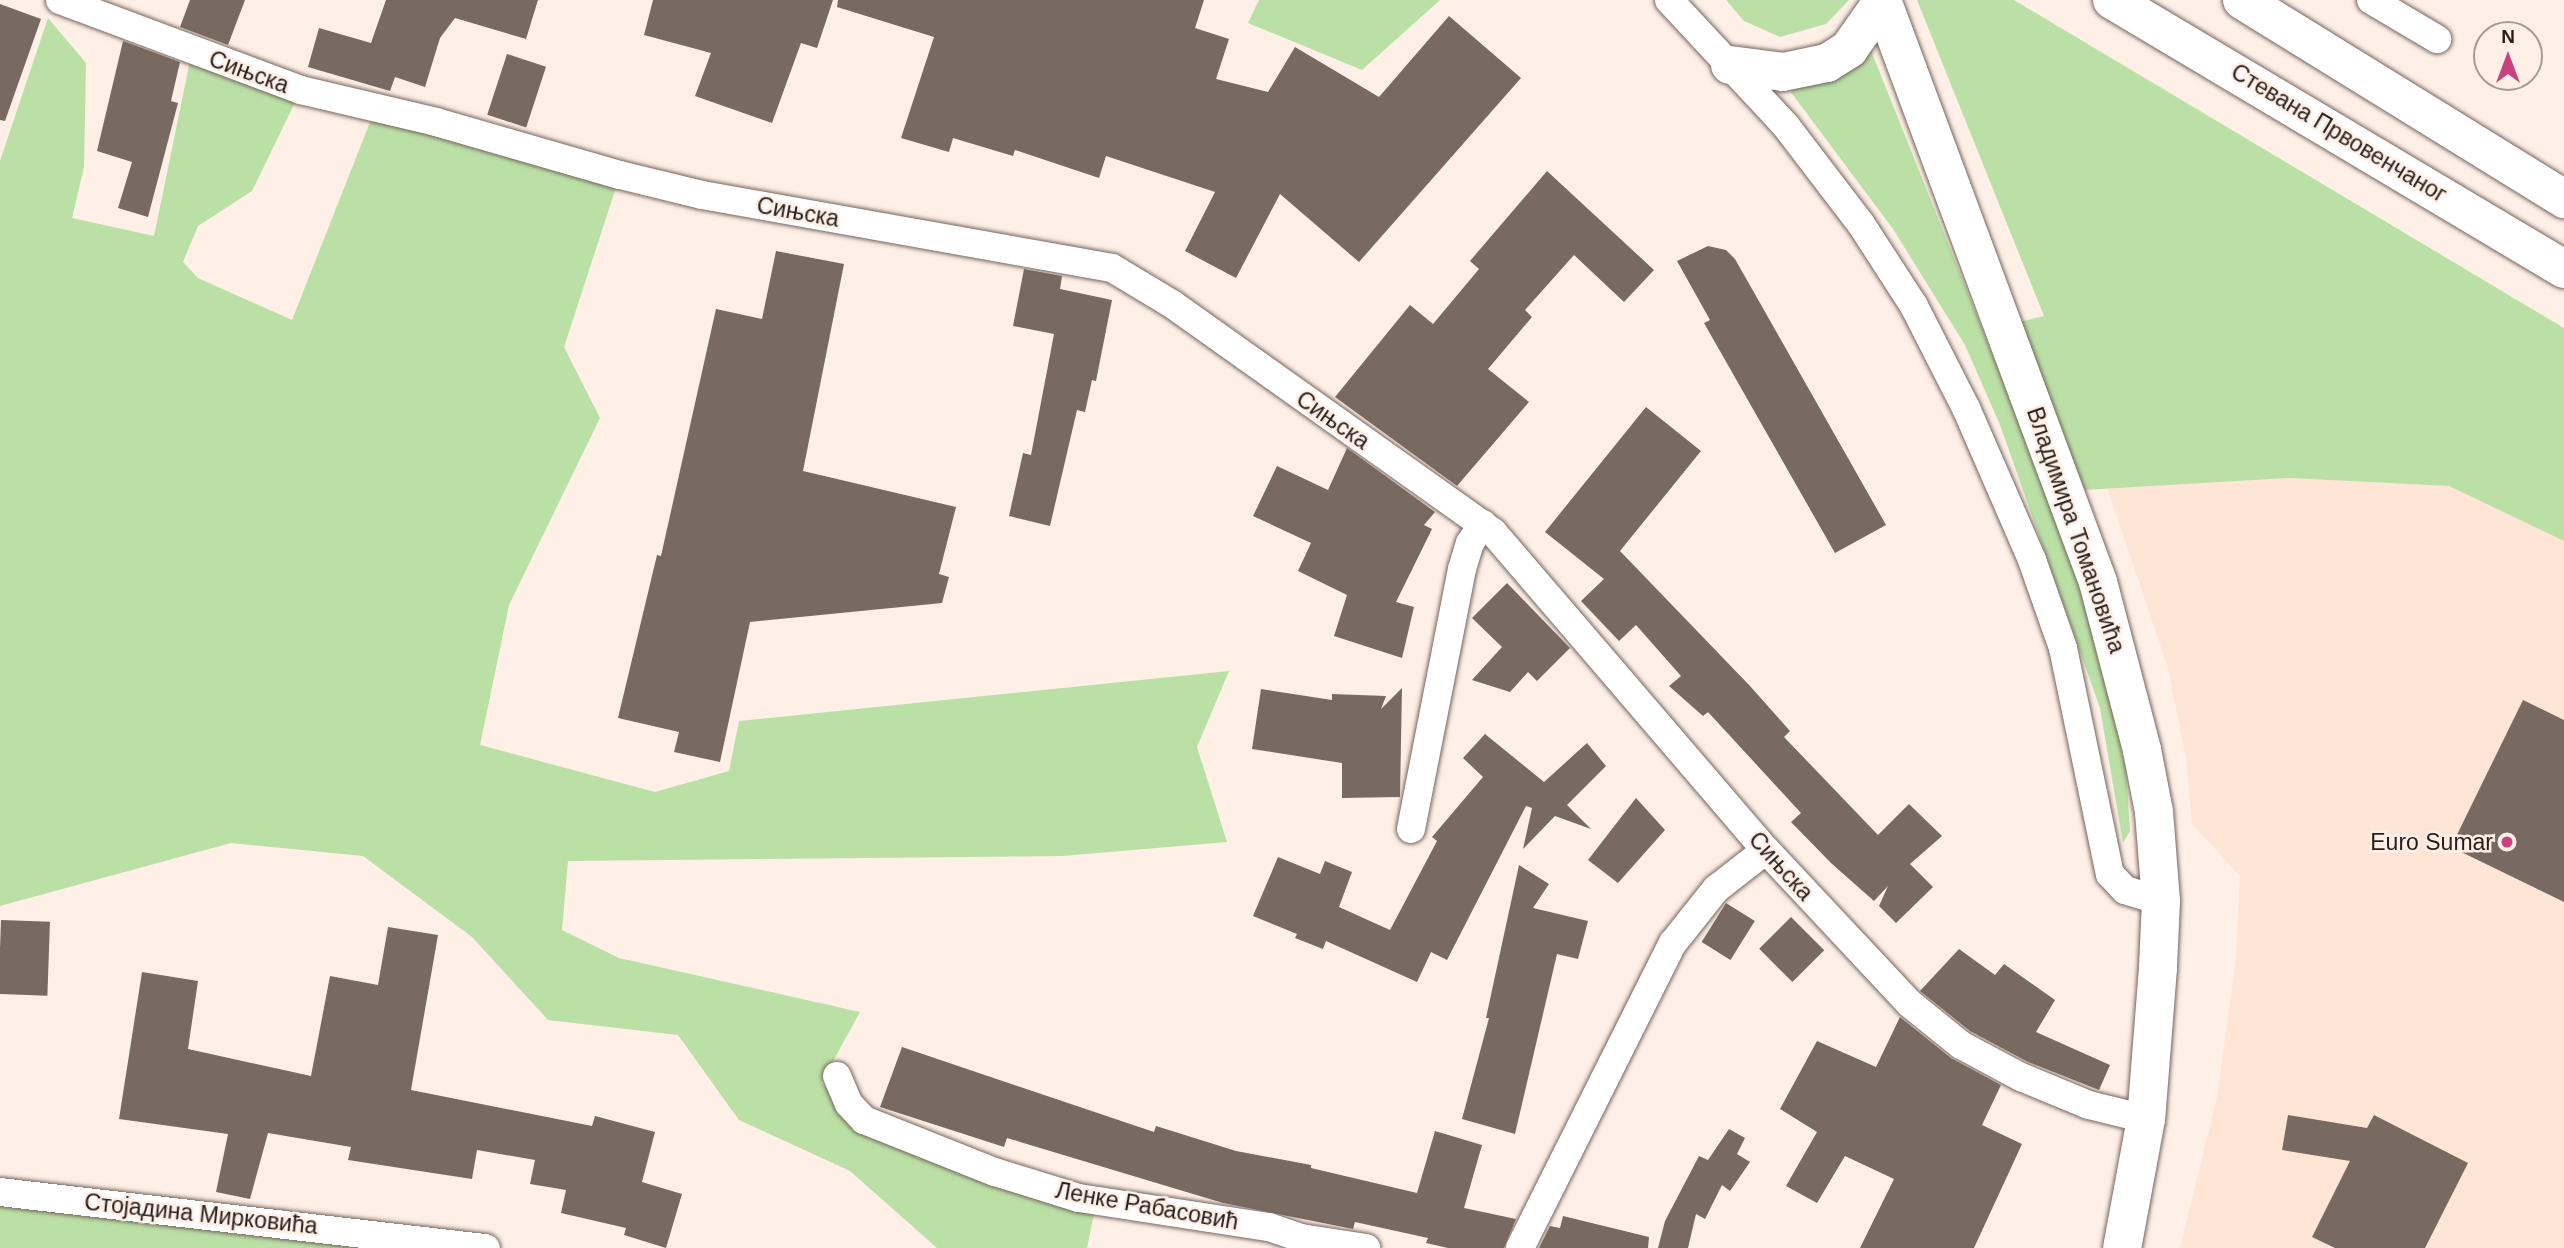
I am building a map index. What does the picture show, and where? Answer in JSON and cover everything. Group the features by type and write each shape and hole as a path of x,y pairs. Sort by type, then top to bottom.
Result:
{"main road":[{"name":"Стевана Првовенчаног","path":"2112,0 2564,269"},
{"path":"2242,0 2564,199"},
{"path":"1730,65 1783,72 1827,63 1849,49 1882,1"},
{"name":"Владимира Томановића","path":"1882,1 2098,582 2142,750 2154,812 2161,901 2146,1119 2122,1248"}],"street":[{"name":"Сињска","path":"60,0 301,90 436,122 702,195 1112,268 1172,304 1483,524 1525,564 1766,850 1909,1003 1961,1045 2063,1096 2146,1119"},
{"path":"1669,0 1786,126 1844,202 1914,306 1966,408 2032,560 2063,648 2110,874 2125,890 2161,901"},
{"path":"2371,0 2437,38"},
{"path":"1411,829 1462,569 1470,543 1483,524"},
{"path":"1520,1248 1673,943 1716,888 1766,850"},
{"name":"Ленке Рабасовић","path":"837,1076 849,1104 864,1120 995,1172 1079,1198 1366,1248"},
{"name":"Стојадина Мирковића","path":"0,1192 486,1248"}],"shaded area":[{"path":"2289,478 2449,486 2564,541 2564,1248 2180,1248 2217,1097 2236,959 2240,876 2192,824 2186,758 2168,668 2107,487"}],"green space":[{"path":"1259,0 1440,0 1362,70 1248,23"},
{"path":"1726,0 1849,0 1826,24 1780,37 1744,21"},
{"path":"1917,0 2014,0 2564,328 2564,541 2449,486 2289,478 2066,491 2002,326 2044,316"},
{"path":"48,18 86,63 84,167 72,218 154,236 192,51 301,90 252,191 198,226 183,262 198,278 292,320 376,107 620,175 564,347 600,418 509,605 480,745 655,792 729,771 739,721 1229,671 1197,747 1227,842 1062,856 568,861 562,930 619,958 860,1012 821,1083 864,1120 1095,1209 1087,1248 937,1248 850,1171 739,1120 678,1035 548,1020 472,937 363,856 231,843 0,906 0,161"},
{"path":"1870,48 2081,576 2126,770 2130,831 2123,843 2100,708 2000,425 1965,345 1893,229 1787,87"},
{"path":"0,1189 486,1248 0,1248"}],"building":[{"path":"190,0 245,0 228,45 180,27"},
{"path":"386,0 538,0 526,39 455,18 440,38 425,87 395,77 390,91 308,67 319,28 371,43"},
{"path":"653,0 833,0 817,48 801,43 772,123 695,96 711,53 644,35"},
{"path":"838,0 1204,0 1195,28 1229,39 1216,79 1268,92 1295,47 1379,97 1449,16 1521,78 1359,262 1280,194 1236,278 1185,251 1215,192 1106,156 1099,178 1015,150 1013,156 953,138 949,152 901,138 934,37 837,7"},
{"path":"0,4 41,19 5,121 0,120"},
{"path":"123,41 180,62 171,101 178,103 148,217 118,208 132,162 97,151"},
{"path":"507,54 546,67 526,128 487,115"},
{"path":"1547,171 1654,270 1624,302 1574,255 1525,310 1532,317 1488,369 1529,402 1457,486 1335,397 1410,305 1433,324 1479,269 1470,261"},
{"path":"1708,246 1726,250 1735,259 1886,525 1835,553 1704,323 1710,320 1677,261"},
{"path":"776,251 844,264 803,471 956,507 939,574 949,577 942,603 750,622 720,762 674,752 679,732 618,718 657,555 661,556 716,309 762,319"},
{"path":"1024,269 1062,276 1060,289 1112,300 1096,381 1092,380 1085,412 1077,410 1050,526 1009,516 1023,453 1031,455 1054,334 1013,326"},
{"path":"1646,407 1701,451 1620,551 1750,686 1790,731 1784,737 1878,835 1909,804 1942,836 1910,864 1933,887 1896,923 1879,906 1888,886 1874,901 1831,863 1791,822 1801,813 1708,712 1703,716 1669,686 1681,676 1636,625 1619,641 1581,601 1604,579 1545,532"},
{"path":"1347,448 1435,512 1424,525 1432,529 1396,602 1414,607 1402,658 1334,636 1347,595 1298,571 1311,543 1253,516 1277,466 1328,490"},
{"path":"1507,583 1570,648 1537,681 1528,672 1510,692 1472,680 1502,647 1472,618"},
{"path":"1402,688 1400,797 1342,798 1342,763 1252,749 1261,689 1332,700 1332,694 1386,696 1381,709"},
{"path":"2523,700 2564,720 2564,902 2451,847"},
{"path":"1485,734 1544,782 1587,743 1606,766 1567,805 1591,829 1555,816 1523,849 1532,808 1526,806 1447,960 1431,952 1417,982 1326,941 1323,949 1295,938 1297,934 1253,916 1278,857 1320,874 1325,861 1352,872 1339,907 1390,930 1437,841 1432,837 1483,777 1463,758"},
{"path":"1636,798 1665,830 1618,883 1588,860"},
{"path":"1519,865 1549,884 1533,908 1588,921 1578,959 1557,954 1515,1134 1462,1119 1489,1018 1486,1018"},
{"path":"1726,903 1755,921 1730,960 1702,942"},
{"path":"1791,917 1824,950 1792,982 1759,949"},
{"path":"1,920 50,922 47,996 0,994"},
{"path":"388,927 438,935 411,1090 592,1126 595,1116 655,1132 642,1182 682,1194 666,1248 624,1235 626,1228 561,1213 566,1190 530,1184 535,1160 477,1150 472,1179 348,1160 351,1147 268,1133 250,1199 216,1192 228,1134 119,1119 142,972 198,981 188,1049 311,1076 330,976 378,985"},
{"path":"1959,949 1995,975 2004,964 2055,1000 2036,1032 2110,1065 2099,1090 2028,1062 1970,1031 1920,991"},
{"path":"1900,1017 1951,1058 2001,1085 1982,1125 2022,1144 1974,1248 1860,1248 1894,1179 1845,1156 1817,1203 1786,1186 1817,1132 1780,1109 1817,1041 1876,1067"},
{"path":"902,1047 1154,1132 1156,1126 1236,1151 1311,1165 1311,1168 1417,1193 1435,1131 1482,1145 1464,1208 1516,1219 1504,1248 1448,1248 1426,1243 1428,1238 1355,1222 1353,1229 1223,1203 1007,1138 1004,1147 880,1107"},
{"path":"2288,1115 2367,1128 2374,1115 2468,1163 2425,1248 2335,1248 2312,1237 2350,1161 2282,1150"},
{"path":"1729,1129 1745,1138 1737,1154 1750,1162 1730,1191 1722,1185 1705,1219 1696,1214 1688,1248 1658,1248 1665,1221 1699,1156 1708,1160"},
{"path":"1563,1216 1649,1237 1648,1248 1539,1248 1550,1226 1560,1228"}],"place":[{"name":"Euro Sumar","path":"2507,842"}]}
